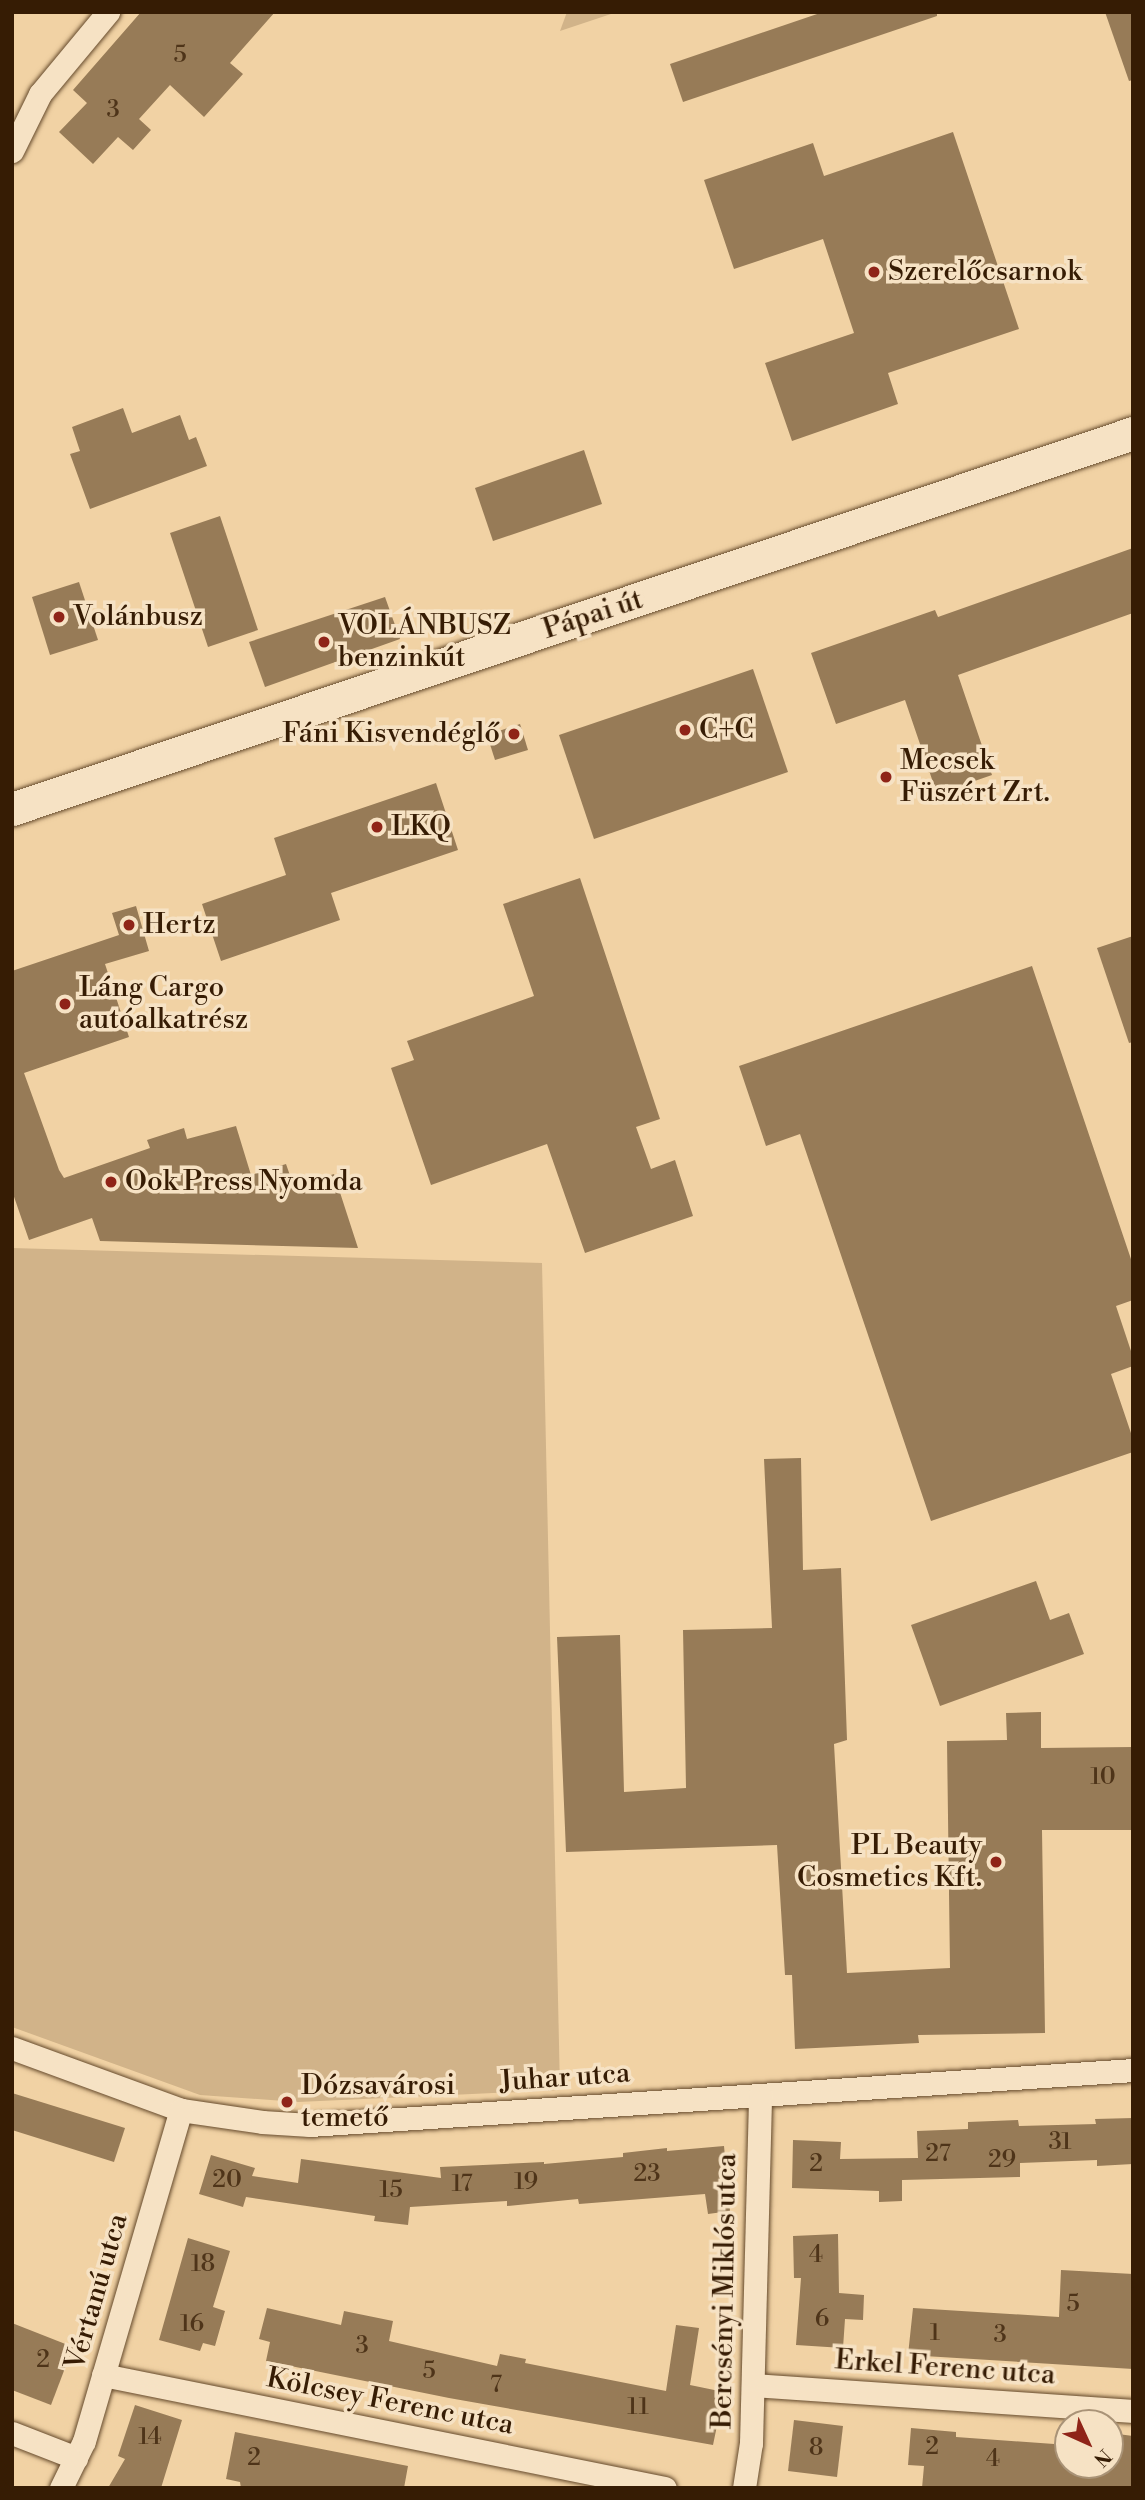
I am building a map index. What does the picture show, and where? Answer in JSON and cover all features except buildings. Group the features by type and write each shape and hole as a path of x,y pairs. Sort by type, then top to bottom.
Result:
{"main road":[{"name":"Pápai út","path":"12,809 1133,433"}],"street":[{"path":"12,150 40,94 108,12"},
{"name":"Juhar utca","path":"12,2048 181,2110 262,2122 310,2125 1133,2070"},
{"name":"Bercsényi Miklós utca","path":"744,2488 751,2443 760,2095"},
{"name":"Vértanú utca","path":"61,2488 84,2441 181,2110"},
{"name":"Kölcsey Ferenc utca","path":"103,2375 665,2488"},
{"name":"Erkel Ferenc utca","path":"753,2385 1133,2411"},
{"path":"12,2433 76,2458"}],"shaded area":[{"path":"567,12 617,12 560,31"},
{"path":"12,1248 542,1263 560,2090 298,2102 200,2095 12,2027"}],"place":[{"name":"Szerelőcsarnok","path":"874,272"},
{"name":"Volánbusz","path":"59,617"},
{"name":"VOLÁNBUSZ benzinkút","path":"324,642"},
{"name":"C+C","path":"685,730"},
{"name":"Fáni Kisvendéglő","path":"514,734"},
{"name":"Mecsek Füszért Zrt.","path":"886,777"},
{"name":"LKQ","path":"377,827"},
{"name":"Hertz","path":"129,925"},
{"name":"Láng Cargo autóalkatrész","path":"65,1004"},
{"name":"Ook Press Nyomda","path":"111,1182"},
{"name":"PL Beauty Cosmetics Kft.","path":"996,1862"},
{"name":"Dózsavárosi temető","path":"287,2102"}]}
